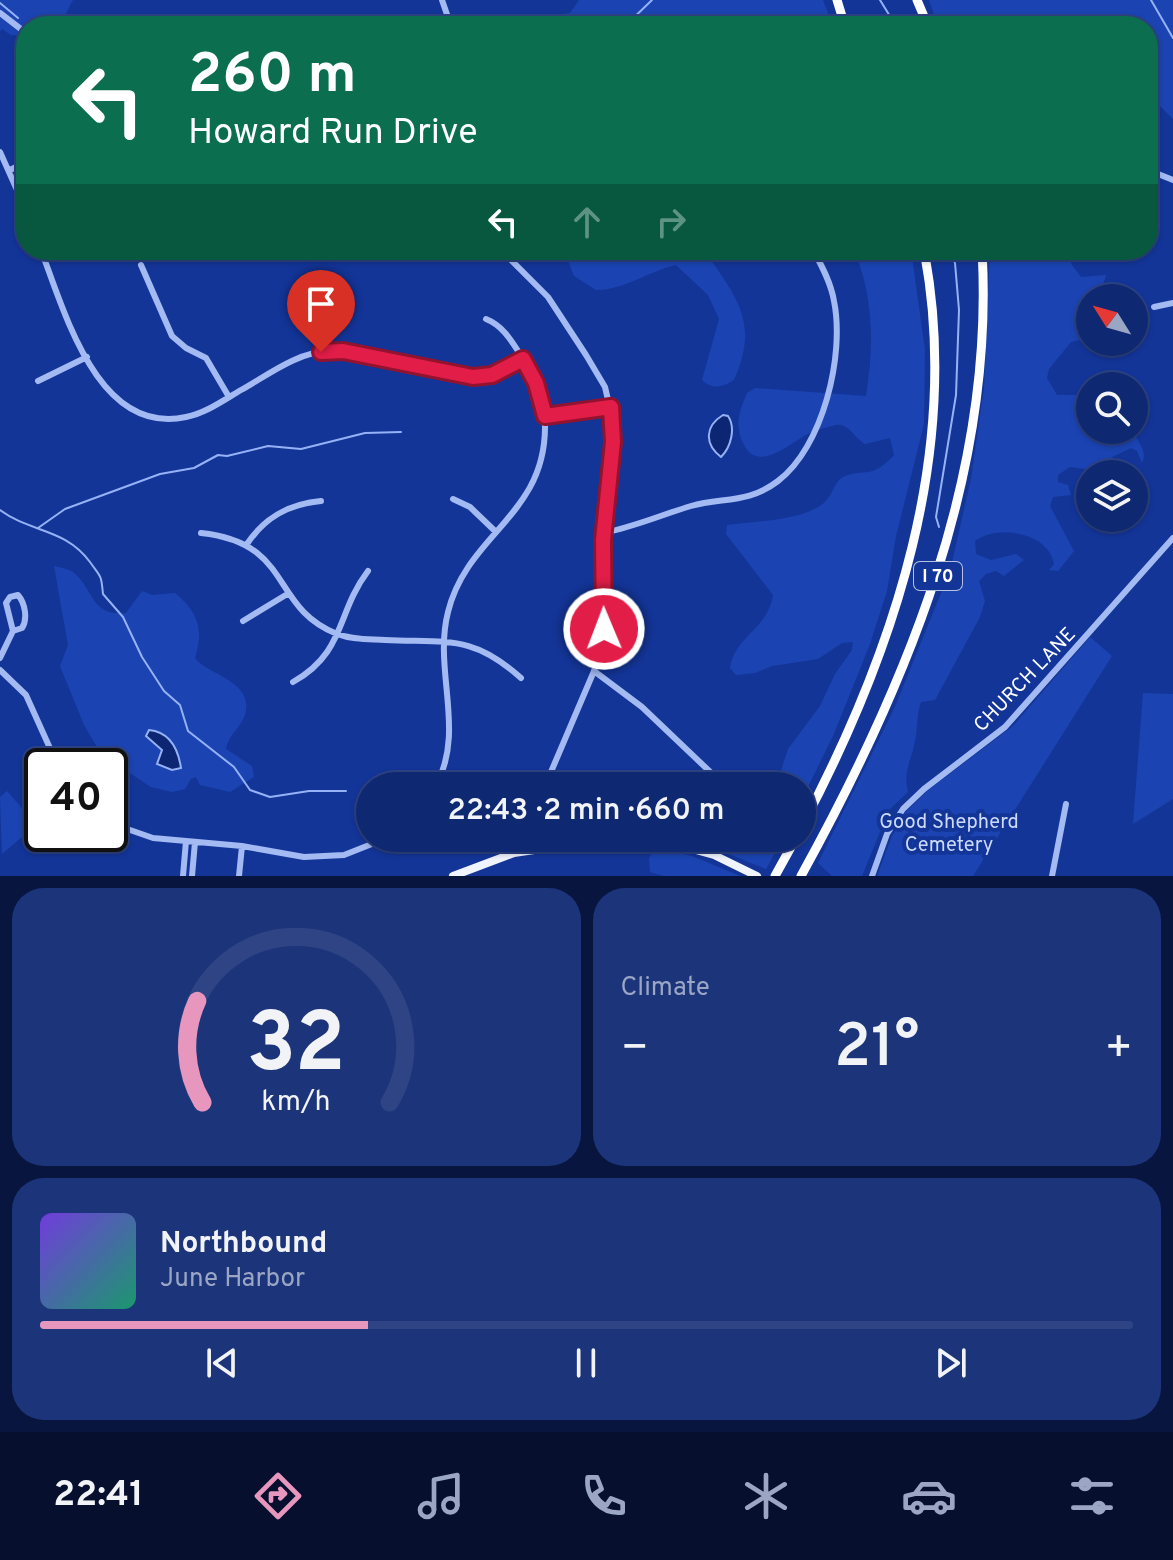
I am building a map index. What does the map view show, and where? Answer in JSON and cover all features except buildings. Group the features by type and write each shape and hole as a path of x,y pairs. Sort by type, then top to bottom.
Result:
{"highway":[{"name":"I 70","path":"816,796 873,675 903,583 915,531 931,441 936,373 935,336 925,260"},
{"name":"I 70","path":"801,876 889,700 922,620 948,541 972,424 981,340 982,260"},
{"path":"775,876 788,852"}],"main road":[{"path":"453,876 480,871 521,852"},
{"path":"705,852 756,876"}],"street":[{"path":"0,13 16,25"},
{"path":"0,152 16,185"},
{"path":"10,170 16,167"},
{"path":"45,260 87,357 113,397 130,409 151,417 186,417 299,358 321,352 343,351 473,377 492,375 523,359"},
{"path":"510,260 557,311 601,379 611,407 613,434 603,533 604,629 594,671 551,772"},
{"path":"603,533 635,527 690,507 754,495 778,481 794,463 823,411 837,337 830,284 818,260"},
{"path":"141,265 172,336 182,346 209,361 229,397"},
{"path":"1154,307 1173,303"},
{"path":"441,772 448,754 451,727 443,643 456,587 475,556 522,504 537,476 543,452 545,416 536,383 500,326 486,319"},
{"path":"38,381 87,357"},
{"path":"545,416 611,407"},
{"path":"453,499 470,507 496,532"},
{"path":"247,544 260,527 279,513 299,504 321,501"},
{"path":"201,533 247,544 268,561 289,593 312,619 339,634 362,639 469,645 488,651 521,678"},
{"name":"CHURCH LANE","path":"872,876 887,834 903,809 924,789 1005,727 1173,538"},
{"path":"1165,547 1173,554"},
{"path":"293,682 325,659 339,634 353,594 368,571"},
{"path":"243,621 289,593"},
{"path":"0,658 13,631 6,603 10,597 18,595 26,621 22,628 13,631"},
{"path":"0,670 31,703 50,748"},
{"path":"594,671 642,707 710,772"},
{"path":"1052,876 1066,804"},
{"path":"128,830 142,836 242,846 304,857 330,857 356,851"},
{"path":"183,876 186,841"},
{"path":"192,876 195,842"},
{"path":"239,876 242,846"}],"green space":[{"path":"0,0 73,0 65,16 16,16 16,35 2,29 0,31"},
{"path":"579,0 823,0 829,16 551,16 570,13"},
{"path":"929,0 1173,0 1173,119 1158,102 1158,16 935,16"},
{"path":"568,260 711,260 734,296 744,326 745,342 734,380 718,386 702,380 719,319 708,295 676,265 606,289 596,290 574,276"},
{"path":"858,260 912,260 925,350 924,424 896,536 887,591 870,644 833,736 815,772 781,772 788,749 820,706 835,674 852,650 853,642 842,643 818,659 736,675 730,668 733,657 765,617 773,595 726,534 727,525 775,520 810,511 825,502 843,477 873,471 894,455 890,438 865,444 848,429 836,425 808,434 772,455 756,456 744,445 739,432 739,419 747,393 755,388 866,396 870,322"},
{"path":"990,260 1070,260 1081,277 1106,275 1103,284 1076,284 1076,341 1071,342 1049,369 1047,378 1057,395 1076,395 1076,444 1140,444 1143,460 1131,448 1112,457 1114,460 1076,460 1076,468 1070,467 1058,475 1058,482 1068,485 1071,495 1053,497 1050,506 1074,551 1058,571 1049,570 1054,564 1050,553 1033,538 1008,532 975,541 976,554 991,560 1016,554 1024,560 1004,576 996,571 986,574 979,581 985,601 980,617 935,700 921,702 907,772 908,792 889,810 862,876 832,876 818,863 894,709 950,571 971,479 984,388"},
{"path":"54,566 73,572 105,611 126,613 142,591 152,595 175,593 189,607 197,622 199,638 195,658 242,692 245,716 226,749 252,766 254,777 230,792 200,785 196,777 185,789 172,792 151,787 128,772 128,748 97,748 84,725 60,666 68,645"},
{"name":"Good Shepherd Cemetery","path":"1090,637 1112,656 973,876 877,876 892,836 906,812 927,791 1013,726"},
{"path":"1143,693 1173,694 1173,799 1133,824"},
{"path":"7,791 24,811 24,836 2,854 0,797"},
{"path":"653,852 674,852 692,856 740,876 664,876 650,872 649,858"},
{"path":"724,852 775,852 766,869"}],"shaded area":[{"path":"723,415 728,416 732,432 730,443 721,457 709,441 709,435 713,424"},
{"path":"149,730 162,734 172,742 181,768 172,770 157,764 162,750 146,736"}],"waterway":[{"path":"635,16 652,0"},
{"path":"880,0 890,16"},
{"path":"1151,0 1173,38"},
{"path":"0,3 16,16"},
{"path":"939,527 936,517 956,395 959,310 954,260"},
{"path":"38,528 65,509 160,474 194,468 218,455 227,456 268,446 301,449 365,433 401,432"},
{"path":"0,510 70,543 90,562 101,579 103,594 123,617 142,657 164,691 180,705 188,731 234,767 250,790 270,797 309,791 346,791"}],"route":[{"path":"321,352 343,351 473,377 492,375 523,359 542,398 545,416 611,407 614,426 603,540 604,629"}]}
